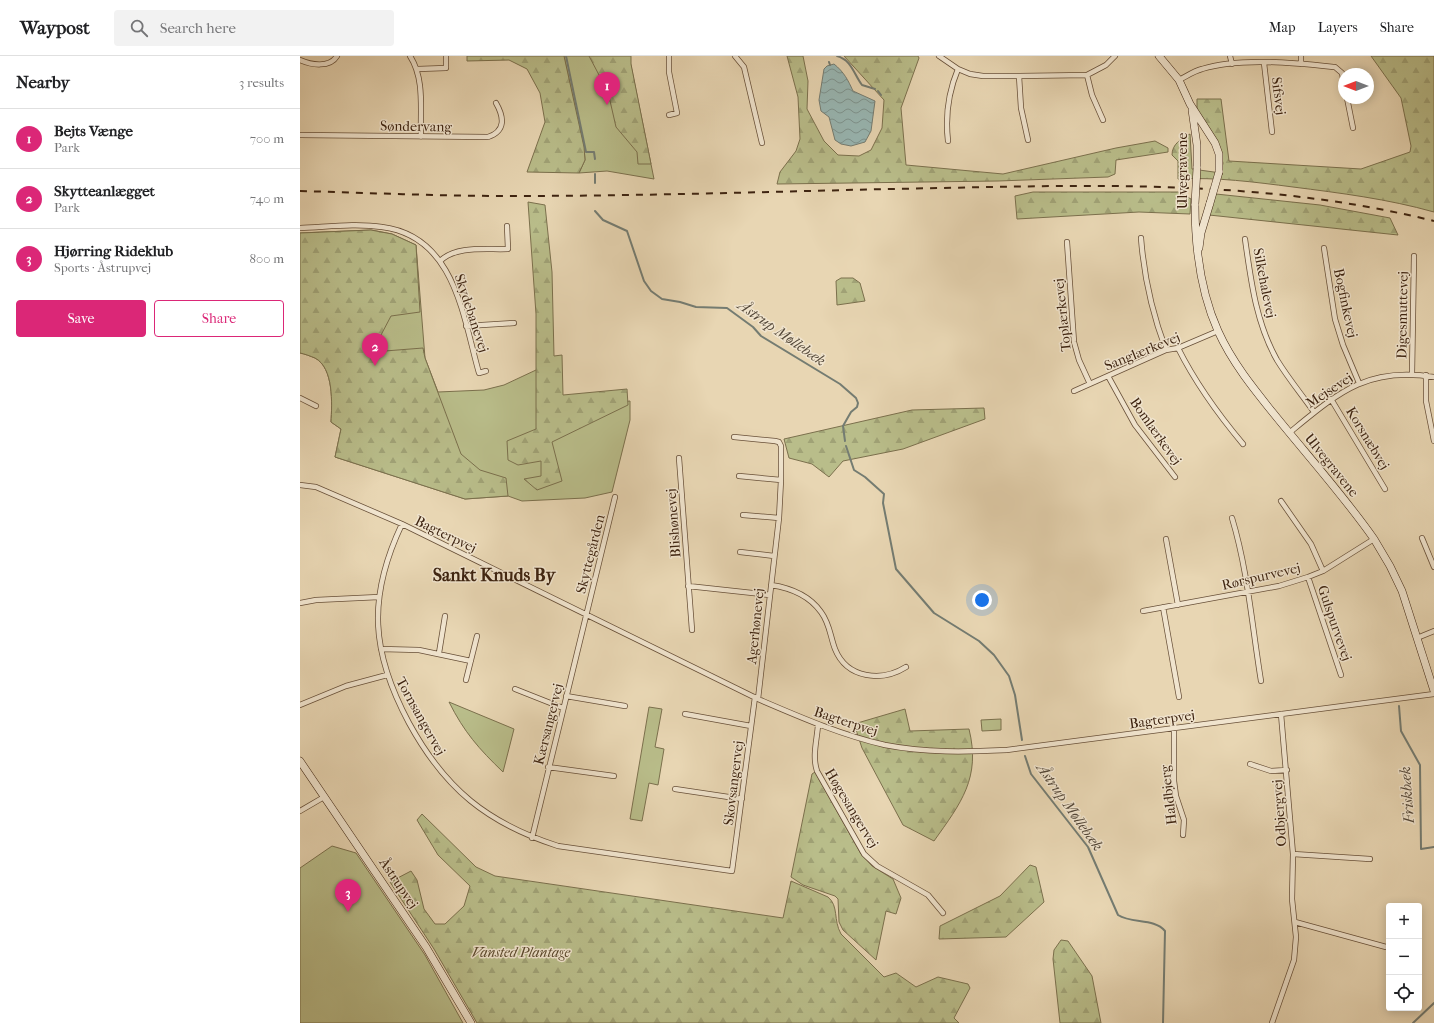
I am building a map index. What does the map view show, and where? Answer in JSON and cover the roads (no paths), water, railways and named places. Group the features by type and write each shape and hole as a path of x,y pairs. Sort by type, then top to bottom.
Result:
{"street":[{"path":"300,60 309,64 322,64 328,63 337,56"},
{"path":"410,56 418,69 421,137"},
{"path":"418,69 446,68 446,56"},
{"path":"669,56 669,72 677,113 669,115"},
{"path":"736,56 744,67 762,143"},
{"path":"939,56 958,69 983,76 1087,75 1106,65 1115,56"},
{"name":"Ulvegravene","path":"1159,56 1179,80 1190,104 1215,143 1219,154 1219,172 1201,233 1198,262"},
{"path":"1230,56 1232,64"},
{"path":"1301,56 1301,64"},
{"name":"Sifsvej","path":"1264,63 1272,132"},
{"path":"1179,80 1201,69 1232,64 1301,64 1335,67 1338,70"},
{"path":"948,141 946,112 952,84 958,69"},
{"path":"1087,75 1092,95 1103,120"},
{"path":"1019,76 1021,108 1028,140"},
{"name":"Søndervang","path":"300,135 488,137 499,131 503,120 496,103"},
{"name":"Ulvegravene","path":"1190,104 1197,145 1195,204 1196,249 1202,285 1218,331 1251,385 1374,539 1390,566 1402,591 1434,693"},
{"path":"1348,104 1353,128"},
{"name":"Skydebanevej","path":"300,228 358,226 383,227 409,235 421,242 440,260 449,274 455,289 479,373 486,371"},
{"path":"440,260 446,255 462,251 508,249 507,226"},
{"path":"1141,238 1150,304 1166,350"},
{"name":"Silkehalevej","path":"1245,239 1253,294 1265,334 1288,377 1314,412"},
{"name":"Toplærkevej","path":"1067,242 1074,342 1079,360 1090,384"},
{"name":"Bogfinkevej","path":"1324,248 1335,319 1343,345 1359,383"},
{"name":"Digesmuttevej","path":"1412,374 1414,256"},
{"path":"466,326 514,324"},
{"name":"Sanglærkevej","path":"1074,391 1166,350 1178,348 1218,331"},
{"path":"1178,348 1191,373 1212,406 1243,444"},
{"name":"Mejsevej","path":"1289,433 1331,399 1359,383 1389,375 1412,374 1434,377"},
{"path":"1426,375 1426,401 1434,441"},
{"name":"Bomlærkevej","path":"1108,376 1135,425 1175,477"},
{"path":"300,398 316,406"},
{"name":"Korsnæbvej","path":"1331,399 1385,489"},
{"name":"Agerhønevej","path":"734,437 779,442 781,446 779,518 757,698"},
{"name":"Blishønevej","path":"680,458 692,630"},
{"path":"739,476 781,480"},
{"name":"Bagterpvej","path":"300,485 316,487 402,524 586,616 757,698 847,735 886,745 936,751 966,752 1052,745 1434,693"},
{"name":"Skyttegården","path":"586,616 615,497"},
{"path":"1281,501 1311,544 1323,571"},
{"path":"743,514 779,518"},
{"path":"1232,518 1239,543 1248,592 1261,681"},
{"name":"Tornsangervej","path":"402,524 386,563 379,597 379,632 381,649 387,675 395,696 418,738 432,760 448,780 466,798 486,814 532,838 558,846 592,852 732,872"},
{"path":"1422,538 1434,567"},
{"path":"1166,539 1178,605"},
{"name":"Rørspurvevej","path":"1143,611 1279,586 1308,578 1323,571 1374,539"},
{"path":"740,552 774,556"},
{"name":"Gulspurvevej","path":"1308,578 1341,675"},
{"path":"771,585 794,590 813,603 827,621 835,649 840,657 853,670 866,675 880,677 898,672 906,667"},
{"path":"688,586 770,595"},
{"path":"300,603 316,600 379,597"},
{"path":"1163,607 1179,697"},
{"path":"439,653 445,616"},
{"name":"Kærsangervej","path":"532,838 548,767 586,616"},
{"path":"1417,638 1434,631"},
{"path":"466,680 477,636"},
{"path":"381,649 398,648 439,653 471,661"},
{"path":"300,705 346,686 387,675"},
{"path":"515,689 563,708"},
{"path":"566,696 625,706"},
{"name":"Skovsangervej","path":"732,872 751,726 757,698"},
{"path":"685,714 751,726"},
{"name":"Odbjergvej","path":"1272,1023 1294,960 1296,937 1292,899 1293,854 1281,714"},
{"name":"Høgesangervej","path":"818,724 814,751 814,764 864,854 877,866 928,895 943,913"},
{"name":"Haldbjerg","path":"1174,729 1174,781 1176,796 1184,820 1183,835"},
{"name":"Åstrupvej","path":"300,761 426,947 471,1023"},
{"name":"Odbjergvej","path":"1250,764 1271,771 1287,770"},
{"path":"548,767 614,776"},
{"path":"675,789 742,799"},
{"path":"300,811 324,797"},
{"name":"Odbjergvej","path":"1293,854 1370,859"},
{"path":"1295,922 1386,947"}],"water":[{"path":"834,64 845,76 853,91 875,101 871,131 865,142 851,146 841,144 835,140 829,117 821,111 819,100 824,69 827,66"}],"waterway":[{"path":"566,56 586,152 594,152 595,159"},
{"path":"837,56 849,64 862,85 875,89"},
{"path":"878,91 881,95"},
{"name":"Åstrup Møllebæk","path":"595,174 595,183"},
{"name":"Åstrup Møllebæk","path":"595,211 603,220 627,231 644,281 651,291 662,299 680,302 696,307 727,308 753,327 761,336 840,384 856,398 858,403 857,407 851,412 843,426 845,441"},
{"name":"Åstrup Møllebæk","path":"846,446 854,470 865,477 884,494 883,503 896,569 934,613 979,641 994,655 1009,676 1015,695 1022,740"},
{"name":"Friskbæk","path":"1399,706 1401,731 1420,765 1421,849 1434,847"},
{"name":"Åstrup Møllebæk","path":"1025,756 1031,774 1088,847 1118,915 1124,918 1155,924 1165,931 1163,1023"},
{"name":"Friskbæk","path":"1413,1023 1434,1003"}],"railway":[{"path":"300,191 458,196 558,196 1026,186 1162,187 1230,190 1298,197 1366,207 1434,221"}],"place":[{"name":"Bejts Vænge","path":"607,105"},
{"name":"Skytteanlægget","path":"375,366"},
{"name":"Hjørring Rideklub","path":"348,912"}],"district":[{"name":"Sankt Knuds By","path":"494,575"}],"park label":[{"name":"Vansted Plantage","path":"521,952"}]}
